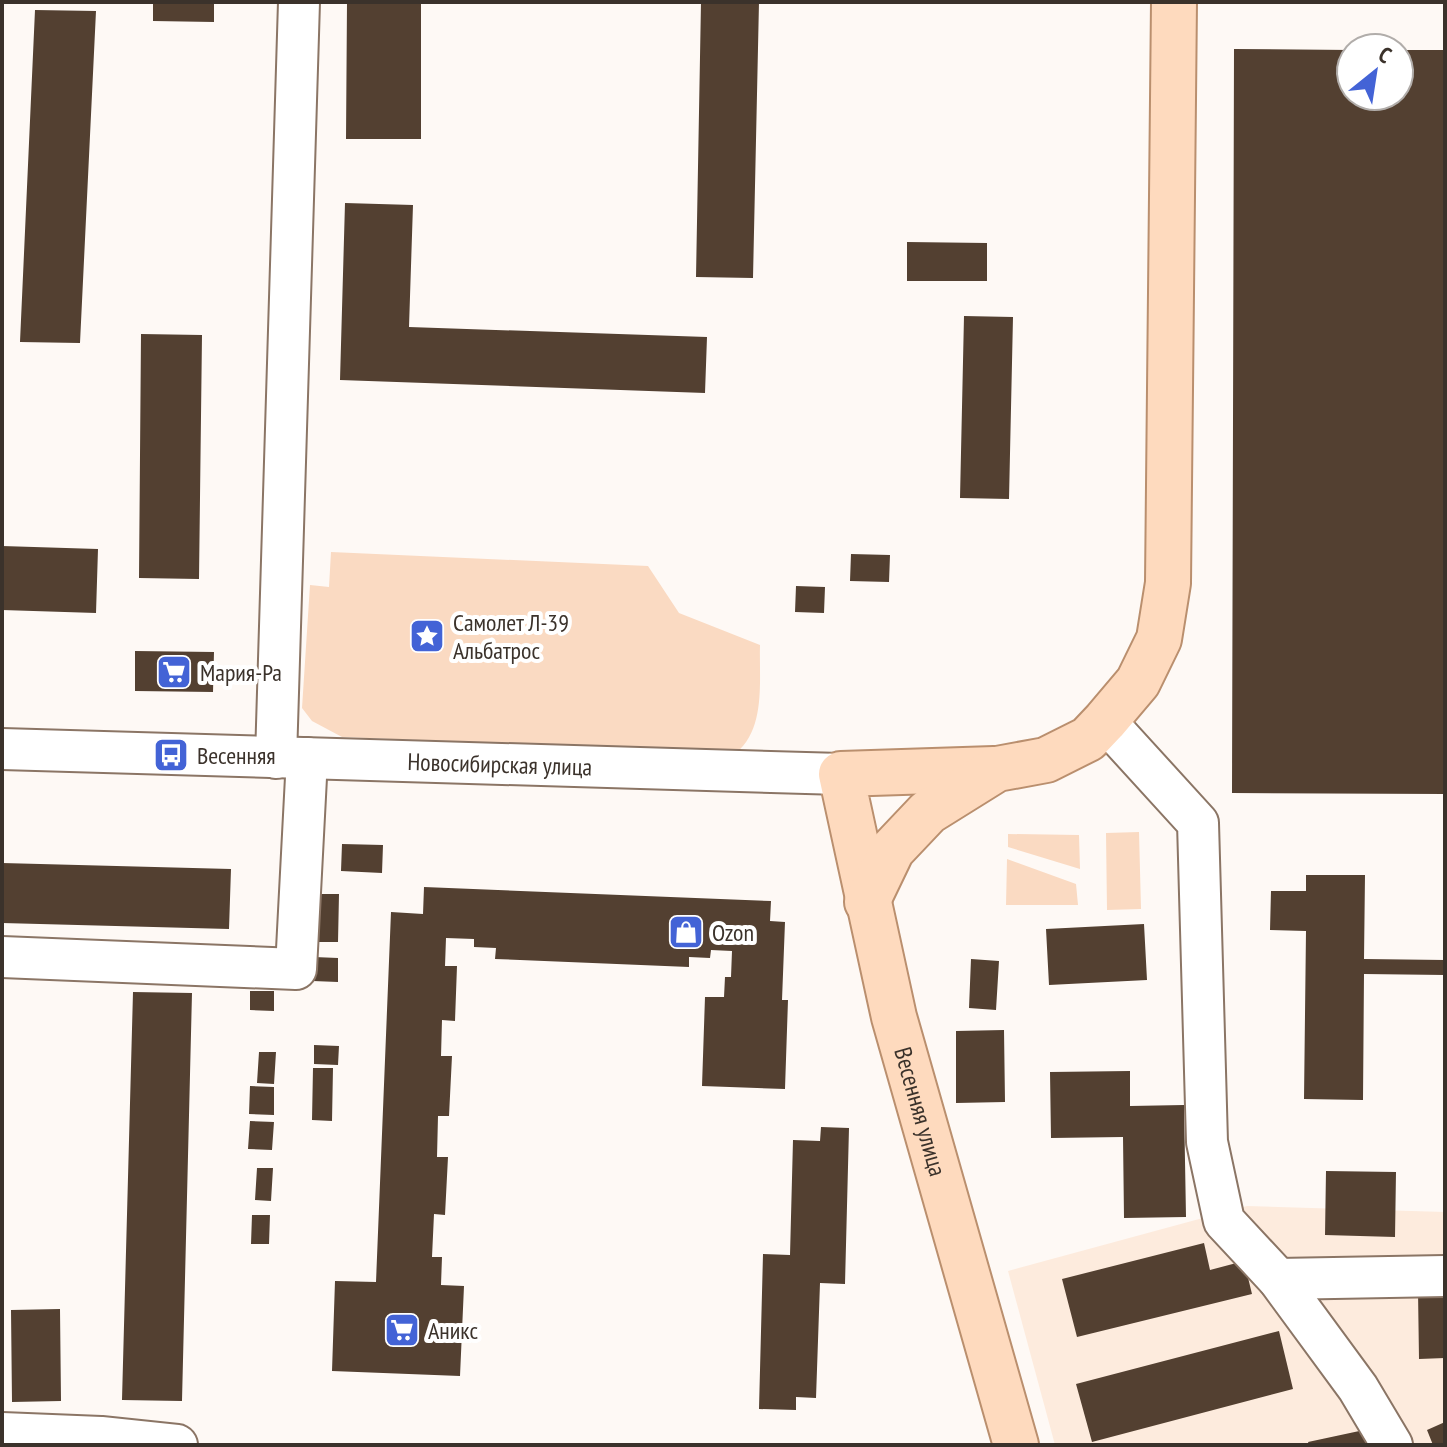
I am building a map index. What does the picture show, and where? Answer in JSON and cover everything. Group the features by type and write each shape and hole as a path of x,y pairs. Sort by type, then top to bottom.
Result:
{"main road":[{"name":"Новосибирская улица","path":"841,774 997,769 1046,760 1088,739 1105,721 1138,682 1159,639 1168,583 1174,2"},
{"path":"867,902 892,850 919,822 997,769"},
{"name":"Весенняя улица","path":"841,774 867,902 920,1115 1016,1445"}],"street":[{"path":"2,957 296,969 292,758 299,2"},
{"path":"1105,721 1198,823 1207,1142 1224,1221 1278,1279 1358,1388 1392,1445"},
{"name":"Новосибирская улица","path":"2,749 841,774"},
{"path":"1278,1279 1445,1276"},
{"path":"2,1433 101,1437 177,1445"}],"shaded area":[{"path":"331,552 648,566 679,613 760,645 759,703 752,731 736,753 342,737 312,721 302,708 310,585 329,587"},
{"path":"1139,832 1141,909 1107,910 1106,833"},
{"path":"1008,834 1079,835 1080,869 1008,847"},
{"path":"1007,859 1076,884 1078,905 1006,905"},
{"path":"1247,1206 1445,1212 1445,1445 1055,1445 1008,1271"}],"building":[{"path":"153,2 214,2 214,22 153,21"},
{"path":"347,2 421,2 421,139 346,139"},
{"path":"701,2 759,2 753,278 696,277"},
{"path":"35,10 96,11 80,343 20,342"},
{"path":"1234,49 1335,50 1335,112 1415,112 1415,50 1445,50 1445,794 1232,793"},
{"path":"345,203 413,205 409,327 707,337 705,393 340,380"},
{"path":"907,242 987,243 987,281 907,281"},
{"path":"964,316 1013,317 1009,499 960,498"},
{"path":"141,334 202,335 199,579 139,578"},
{"path":"2,546 98,549 96,613 2,610"},
{"path":"851,554 890,555 889,582 850,581"},
{"path":"796,586 825,587 824,613 795,612"},
{"name":"Мария-Ра","path":"135,651 214,652 213,692 135,691"},
{"path":"342,844 383,845 382,873 341,871"},
{"path":"2,863 231,869 229,929 2,923"},
{"path":"1306,875 1365,875 1364,959 1445,960 1445,975 1364,974 1363,1100 1304,1099 1306,931 1270,930 1271,891 1306,891"},
{"path":"424,887 771,901 770,921 785,922 782,1000 788,1000 785,1089 702,1086 705,997 724,997 725,977 731,977 732,951 711,950 710,958 689,957 689,967 495,959 496,948 474,947 474,939 446,938 445,966 457,966 455,1021 442,1020 441,1056 452,1056 449,1116 438,1116 437,1157 448,1157 445,1215 434,1214 432,1257 442,1257 441,1285 464,1286 460,1376 332,1371 335,1281 376,1282 391,912 423,914"},
{"path":"315,894 339,894 338,942 314,942"},
{"path":"1144,924 1147,980 1049,985 1046,929"},
{"path":"314,957 338,958 338,982 313,981"},
{"path":"971,959 999,961 996,1010 969,1008"},
{"path":"250,991 274,991 274,1011 250,1010"},
{"path":"133,992 192,993 182,1401 122,1400"},
{"path":"1004,1030 1005,1102 956,1103 956,1031"},
{"path":"314,1045 339,1046 338,1065 314,1064"},
{"path":"259,1052 276,1052 274,1084 257,1083"},
{"path":"313,1068 333,1068 332,1121 312,1120"},
{"path":"1130,1071 1130,1106 1184,1105 1186,1217 1124,1218 1123,1137 1051,1138 1050,1072"},
{"path":"250,1086 274,1087 274,1115 249,1114"},
{"path":"250,1121 274,1122 272,1150 248,1149"},
{"path":"821,1127 849,1128 845,1284 820,1283 816,1398 796,1397 796,1410 759,1409 763,1254 790,1255 793,1140 820,1141"},
{"path":"257,1168 273,1168 271,1201 255,1200"},
{"path":"1326,1171 1396,1172 1395,1237 1325,1235"},
{"path":"252,1215 270,1215 269,1244 251,1244"},
{"path":"1204,1243 1210,1270 1244,1261 1252,1294 1077,1337 1062,1279"},
{"path":"1445,1290 1445,1358 1419,1359 1418,1291"},
{"path":"60,1309 61,1401 12,1402 11,1310"},
{"path":"1279,1331 1293,1389 1092,1442 1076,1384"},
{"path":"1445,1422 1445,1445 1433,1445 1427,1430"},
{"path":"1364,1430 1367,1445 1309,1445 1308,1442"}],"place":[{"name":"Самолет Л-39 Альбатрос","path":"427,636"},
{"name":"Мария-Ра","path":"174,672"},
{"name":"Весенняя","path":"171,755"},
{"name":"Ozon","path":"686,932"},
{"name":"Аникс","path":"402,1330"}]}
